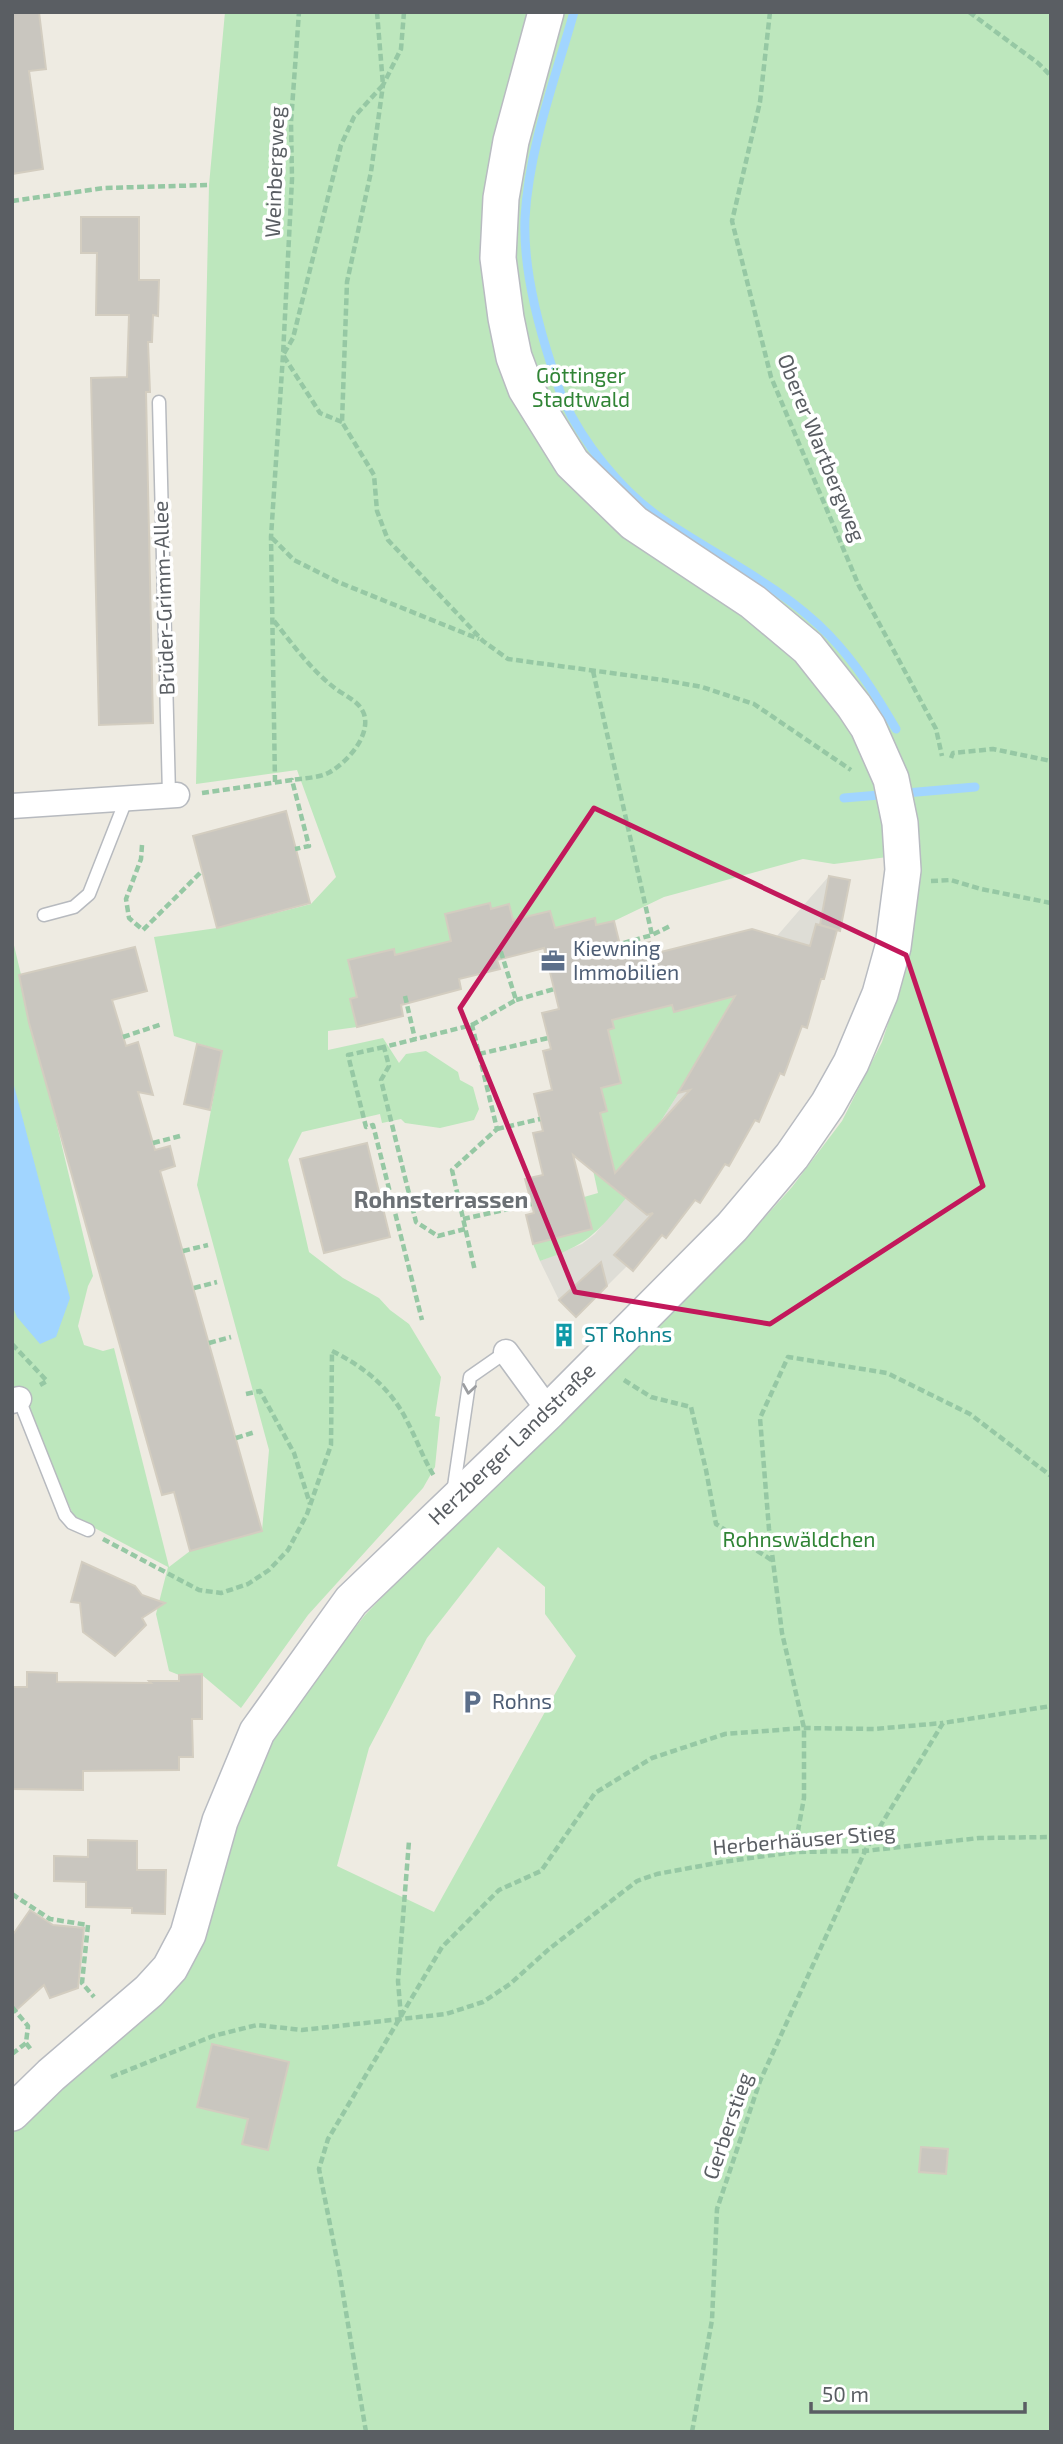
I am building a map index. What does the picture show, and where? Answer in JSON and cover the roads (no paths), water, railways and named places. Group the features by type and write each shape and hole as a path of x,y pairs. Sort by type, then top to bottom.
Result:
{"street":[{"name":"Herzberger Landstraße","path":"12,2113 51,2075 114,2023 170,1968 188,1934 220,1821 257,1732 351,1601 549,1411 732,1227 792,1156 828,1104 862,1041 880,994 893,947 902,883 902,835 891,779 868,727 836,680 808,648 753,601 634,523 572,463 526,389 512,344 500,270 501,198 511,141 546,12"},
{"path":"12,806 173,795"},
{"path":"506,1352 549,1411"}],"lane":[{"name":"Brüder-Grimm-Allee","path":"159,402 173,795"},
{"path":"44,915 74,907 89,894 126,800"},
{"path":"452,1503 470,1377 506,1352"},
{"path":"16,1400 65,1516 88,1530"}],"water":[{"path":"12,1078 70,1298 56,1337 40,1344 17,1317 12,1305"}],"waterway":[{"path":"574,12 537,140 525,218 526,255 532,292 545,347 563,399 592,448 630,493 659,517 769,586 810,617 848,657 896,729"},
{"path":"906,793 975,787"},
{"path":"844,798 879,795"}],"place":[{"name":"Kiewning Immobilien","path":"553,961"},
{"name":"ST Rohns","path":"564,1335"},
{"name":"Rohns","path":"472,1702"}],"district":[{"name":"Rohnsterrassen","path":"441,1200"}],"park label":[{"name":"Göttinger Stadtwald","path":"581,388"},
{"name":"Rohnswäldchen","path":"799,1540"}]}
